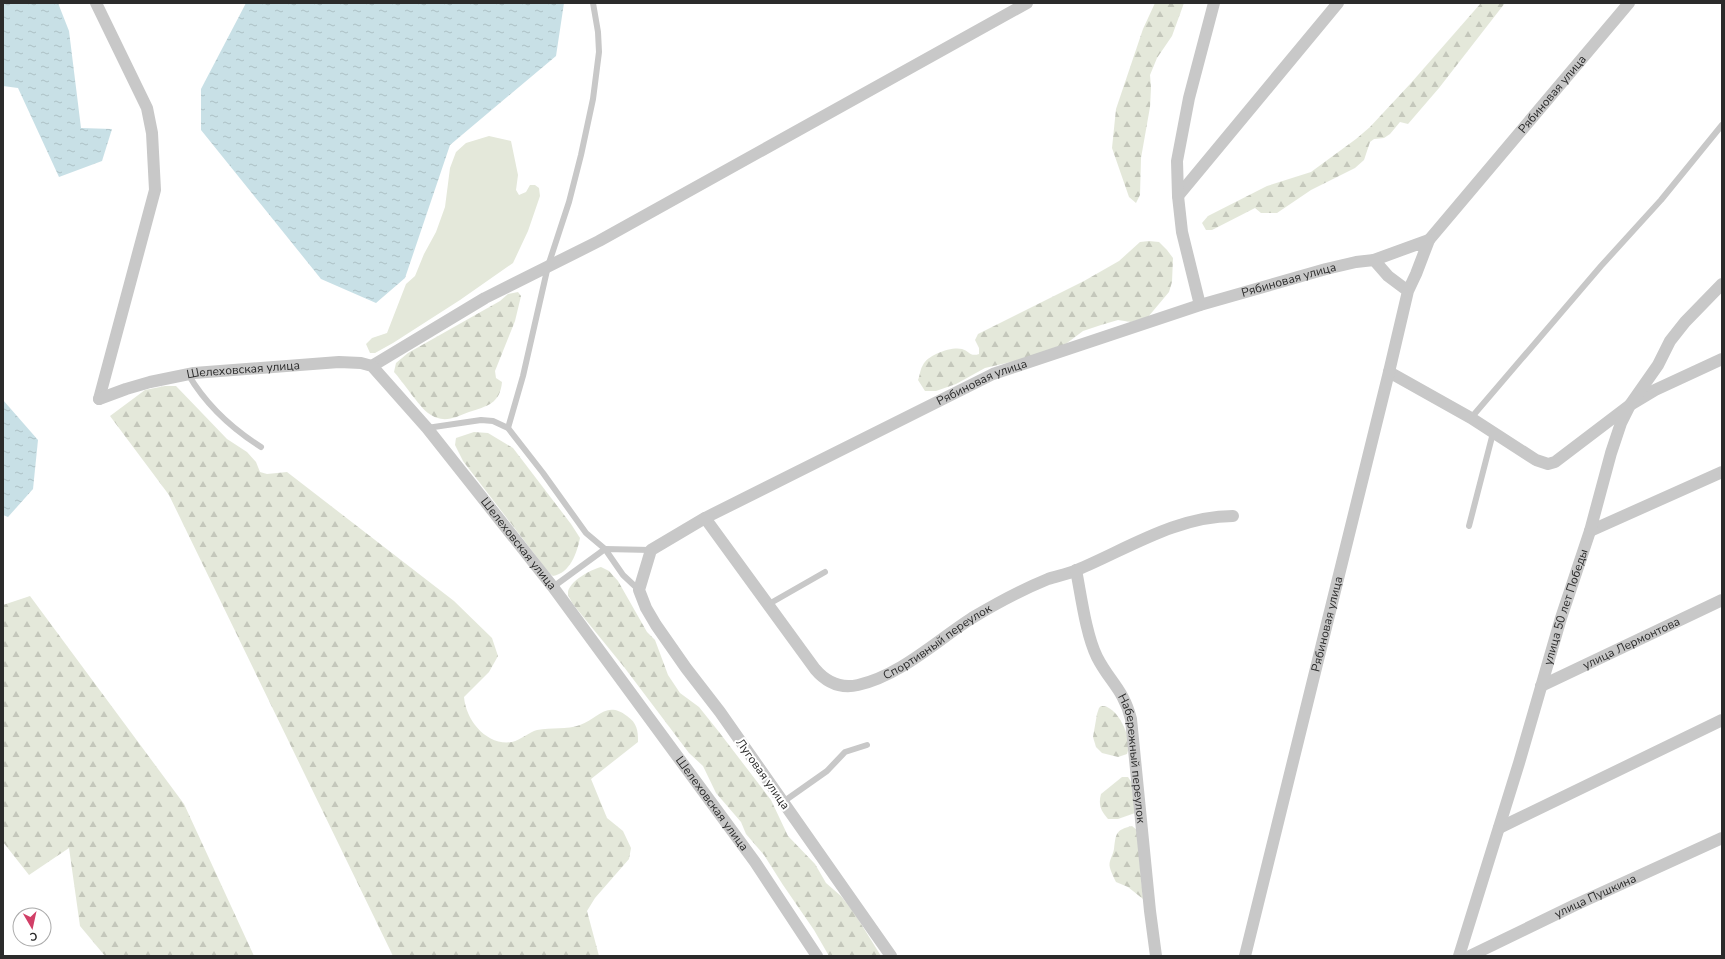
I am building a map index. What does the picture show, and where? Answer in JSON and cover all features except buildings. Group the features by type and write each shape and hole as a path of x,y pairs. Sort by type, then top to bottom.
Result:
{"street":[{"name":"Шелеховская улица","path":"96,3 147,108 152,133 154,190 99,399 126,388 188,374 339,362 361,363 372,366 427,428 553,587 755,862 817,956"},
{"path":"372,366 484,298 599,241 1027,3"},
{"path":"1200,305 1182,232 1178,196 1177,161 1189,98 1214,3"},
{"path":"1178,196 1338,3"},
{"name":"Рябиновая улица","path":"1245,956 1408,291 1429,240 1629,3"},
{"name":"Рябиновая улица","path":"651,550 705,518 993,374 1200,305 1326,269 1356,262 1374,260 1429,240"},
{"path":"1374,260 1388,276 1408,291"},
{"name":"улица 50 лет Победы","path":"1459,956 1499,828 1561,618 1590,531 1616,435 1630,405 1658,365 1670,340 1722,284"},
{"path":"1389,372 1471,418 1536,460 1548,464 1555,462 1630,405 1655,390 1722,359"},
{"path":"1590,531 1722,472"},
{"name":"Спортивный переулок","path":"705,518 821,675 833,684 852,686 889,673 914,658 972,618 1015,593 1050,578 1076,570 1142,540 1193,520 1214,516 1233,516"},
{"path":"640,590 651,550"},
{"name":"Набережный переулок","path":"1076,570 1092,646 1124,698 1131,719 1150,911 1156,956"},
{"name":"Луговая улица","path":"640,590 646,608 662,635 720,712 891,956"},
{"name":"улица Лермонтова","path":"1541,686 1722,600"},
{"path":"1499,828 1722,720"},
{"name":"улица Пушкина","path":"1470,956 1575,905 1722,838"}],"lane":[{"path":"508,428 523,376 548,266 575,178 593,99 599,52 598,32 593,3"},
{"path":"1471,418 1601,266 1661,200 1722,125"},
{"path":"188,374 196,389 225,421 261,447"},
{"path":"427,428 482,420 493,421 508,428 548,479 586,533 605,549 623,575 640,590"},
{"path":"1469,526 1493,433"},
{"path":"553,587 605,549 651,550"},
{"path":"769,604 825,572"},
{"path":"783,802 827,771 845,752 867,744"}],"green space":[{"path":"1155,3 1184,3 1172,36 1157,58 1150,75 1150,107 1141,158 1140,195 1136,203 1129,197 1112,148 1116,109 1143,29"},
{"path":"1481,3 1505,3 1439,88 1408,124 1400,122 1390,134 1384,138 1374,139 1370,142 1364,160 1355,168 1311,190 1277,213 1261,213 1255,208 1212,230 1206,230 1202,223 1208,216 1267,186 1311,172 1356,139 1370,127 1411,83"},
{"path":"489,136 511,141 518,175 516,190 519,195 526,192 530,185 535,185 539,188 540,196 528,231 513,263 460,300 393,343 375,353 370,353 366,344 372,338 387,333 406,284 415,276 424,254 436,232 445,207 450,168 456,152 466,143"},
{"path":"1140,242 1159,242 1173,258 1172,282 1169,292 1148,317 1131,322 1118,320 1083,331 1067,343 1048,353 985,368 956,384 936,391 925,391 918,380 921,368 925,361 929,358 940,352 958,348 972,354 979,354 979,348 975,340 978,334 1084,281 1119,261"},
{"path":"518,292 521,296 515,321 495,371 496,378 502,382 499,395 487,406 448,419 439,418 428,413 394,372 396,363 408,353 500,301 508,294"},
{"path":"165,386 176,386 227,439 247,452 256,462 260,472 267,474 287,472 454,601 492,638 498,656 489,672 464,697 473,723 486,736 494,740 512,742 519,740 537,730 575,727 608,710 620,712 633,721 637,730 638,742 591,779 607,818 623,831 631,848 629,859 595,898 587,911 599,956 393,956 169,495 110,416 145,390"},
{"path":"474,432 488,433 513,448 571,524 580,538 575,556 564,571 553,576 549,573 463,461 455,445 456,438"},
{"path":"601,567 609,571 618,581 647,632 655,640 668,675 680,693 699,707 771,800 788,836 815,864 826,883 841,896 853,911 881,956 829,956 814,930 764,855 746,834 741,822 716,793 703,766 689,753 624,667 572,603 568,594 571,585 586,573"},
{"path":"30,596 184,804 254,956 105,956 80,926 69,848 29,875 3,842 3,605"},
{"path":"1101,706 1112,710 1124,726 1129,746 1127,754 1118,757 1102,753 1096,747 1093,737 1097,714"},
{"path":"1122,777 1128,777 1132,783 1135,813 1118,819 1108,819 1101,808 1101,794"},
{"path":"1132,826 1137,830 1143,899 1128,887 1116,882 1110,865 1117,833 1122,829"}],"water":[{"path":"3,3 58,3 69,31 81,128 112,129 102,161 59,177 18,88 3,86"},
{"path":"246,3 564,3 556,56 450,145 405,278 376,303 321,279 201,130 201,89"},
{"path":"3,400 38,440 33,489 8,517 3,515"}]}
